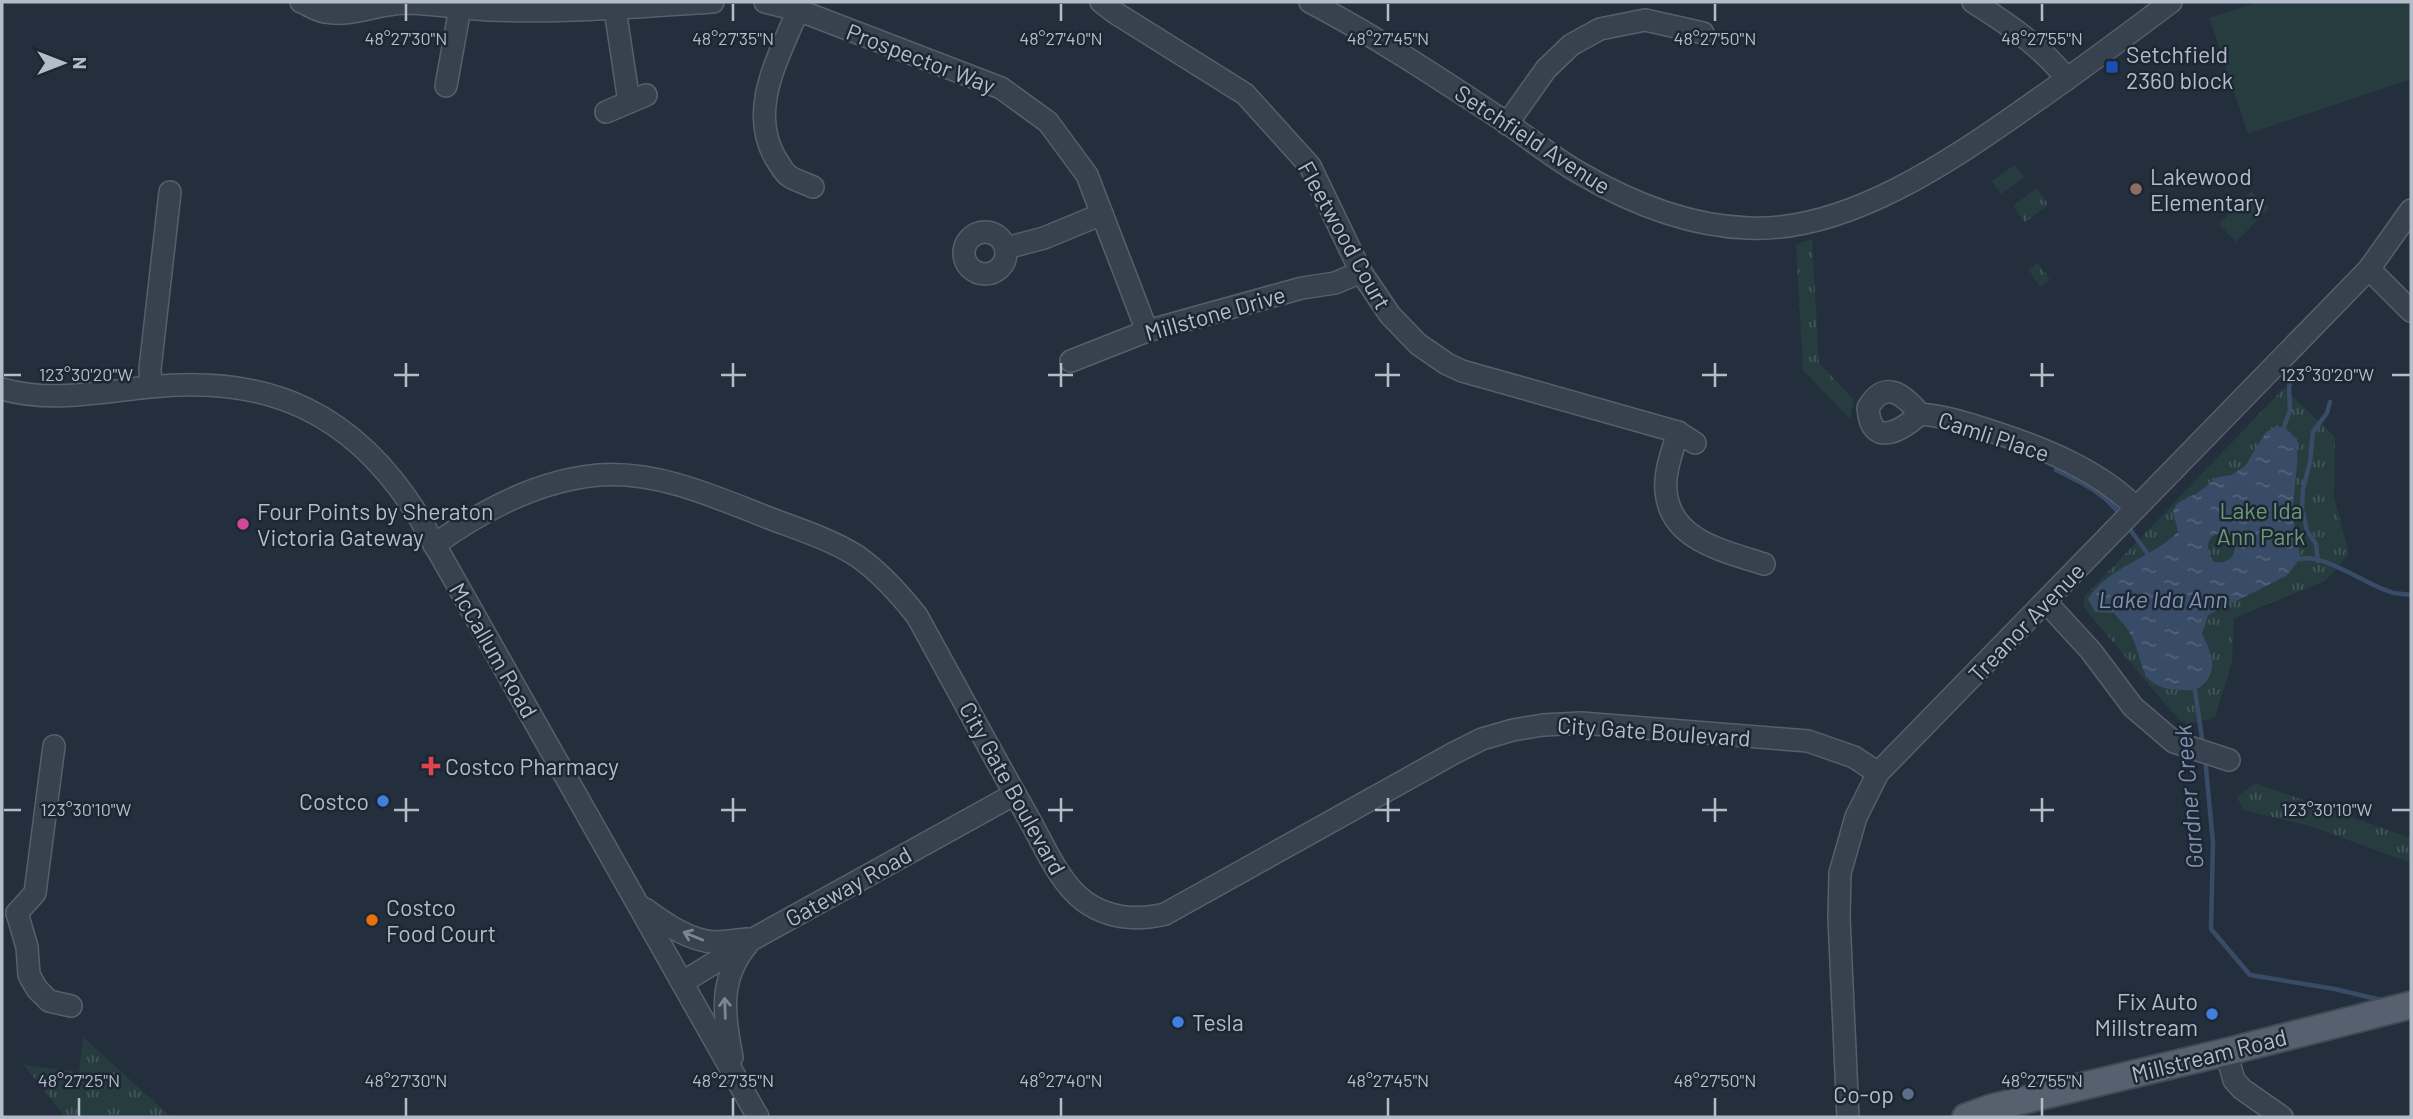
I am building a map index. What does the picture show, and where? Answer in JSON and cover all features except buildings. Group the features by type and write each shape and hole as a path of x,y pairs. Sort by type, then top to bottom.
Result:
{"main road":[{"name":"Millstream Road","path":"1966,1117 1991,1108 2411,1005"}],"street":[{"path":"301,2 323,12 347,14 384,5 403,4 489,10 615,9 713,2"},
{"name":"Prospector Way","path":"765,2 798,10 1001,88 1048,122 1087,175 1147,331"},
{"name":"Fleetwood Court","path":"1101,2 1245,94 1310,166 1374,294 1418,344 1462,371 1686,437 1668,468 1666,491 1670,508 1680,525 1694,538 1764,565"},
{"name":"Setchfield Avenue","path":"1310,2 1396,50 1578,172 1611,190 1650,207 1689,219 1748,229 1802,223 1834,214 1912,181 1956,157 2171,2"},
{"path":"1973,2 1997,17 2052,60 2067,79"},
{"path":"446,86 460,8"},
{"path":"606,111 637,99 615,9"},
{"path":"798,10 768,88 763,111 765,133 786,175 813,187"},
{"path":"1507,124 1546,69 1571,45 1600,29 1645,20 1703,33"},
{"path":"151,386 150,369 170,192"},
{"name":"Treanor Avenue","path":"1848,1117 1839,918 1840,873 1856,817 1878,773 2369,269 2411,210"},
{"path":"1006,248 1044,238 1102,214"},
{"path":"2369,269 2411,311"},
{"name":"Millstone Drive","path":"1071,361 1147,331 1302,288 1335,283 1361,272"},
{"name":"McCallum Road","path":"2,389 18,394 48,397 151,386 234,386 289,400 315,413 369,451 390,473 415,509 758,1117"},
{"name":"Camli Place","path":"1920,414 1943,416 2045,449 2121,492 2136,508"},
{"name":"City Gate Boulevard","path":"434,545 454,530 532,491 556,483 600,475 649,477 678,484 819,537 857,557 900,593 917,616 1015,794 1073,892 1099,910 1114,916 1148,918 1165,914 1454,753 1482,739 1543,724 1581,723 1808,741 1854,757 1878,773"},
{"path":"2046,602 2091,651 2133,707 2174,742 2229,760"},
{"path":"54,746 35,893 9,912 27,947 29,975 37,989 49,1000 71,1006"},
{"name":"Gateway Road","path":"683,982 753,939 1015,794"},
{"path":"640,905 661,921 699,940 715,942 753,939"},
{"path":"735,1075 724,1013 725,987 738,956 753,939"},
{"path":"2227,1052 2234,1080 2242,1089 2282,1117"}],"green space":[{"path":"2258,2 2411,2 2411,79 2248,134 2209,18"},
{"path":"2015,165 2024,178 2001,194 1992,181"},
{"path":"2037,188 2047,206 2025,222 2013,206"},
{"path":"2251,191 2269,208 2236,242 2219,224"},
{"path":"1812,240 1819,363 1854,400 1850,419 1803,370 1796,244"},
{"path":"2038,263 2050,280 2040,287 2028,269"},
{"name":"Lake Ida Ann Park","path":"2284,388 2335,437 2334,497 2349,554 2325,581 2234,618 2232,662 2215,717 2189,725 2180,720 2166,705 2086,610 2084,597"},
{"path":"2255,783 2411,838 2411,863 2310,826 2243,810 2237,797"},
{"path":"83,1037 171,1117 65,1117 24,1065 79,1072"}],"water":[{"name":"Lake Ida Ann","path":"2275,427 2284,427 2297,439 2293,510 2300,559 2286,576 2208,615 2202,634 2211,657 2212,669 2202,685 2188,690 2157,685 2144,672 2134,642 2114,613 2095,612 2088,599 2107,578 2156,549 2178,532 2173,511 2178,503 2218,477 2232,475 2245,466 2266,432","holes":["2219,533 2228,535 2235,543 2232,556 2223,562 2214,562 2208,550 2211,537"]}],"waterway":[{"name":"Gardner Creek","path":"2284,427 2290,410 2289,387 2292,376"},
{"path":"2318,561 2316,544 2307,531 2302,509 2303,489 2310,462 2313,432 2327,413 2330,402"},
{"path":"2056,470 2099,494 2120,515"},
{"path":"2127,525 2147,553"},
{"path":"2300,559 2322,561 2384,590 2411,595"},
{"name":"Gardner Creek","path":"2195,691 2203,745"},
{"name":"Gardner Creek","path":"2205,757 2213,843 2211,929 2250,975 2335,989 2381,1000"}],"place":[{"name":"Setchfield 2360 block","path":"2112,67"},
{"name":"Lakewood Elementary","path":"2136,189"},
{"name":"Four Points by Sheraton Victoria Gateway","path":"243,524"},
{"name":"Costco Pharmacy","path":"431,766"},
{"name":"Costco","path":"383,801"},
{"name":"Costco Food Court","path":"372,920"},
{"name":"Fix Auto Millstream","path":"2212,1014"},
{"name":"Tesla","path":"1178,1022"},
{"name":"Co-op","path":"1908,1094"}]}
